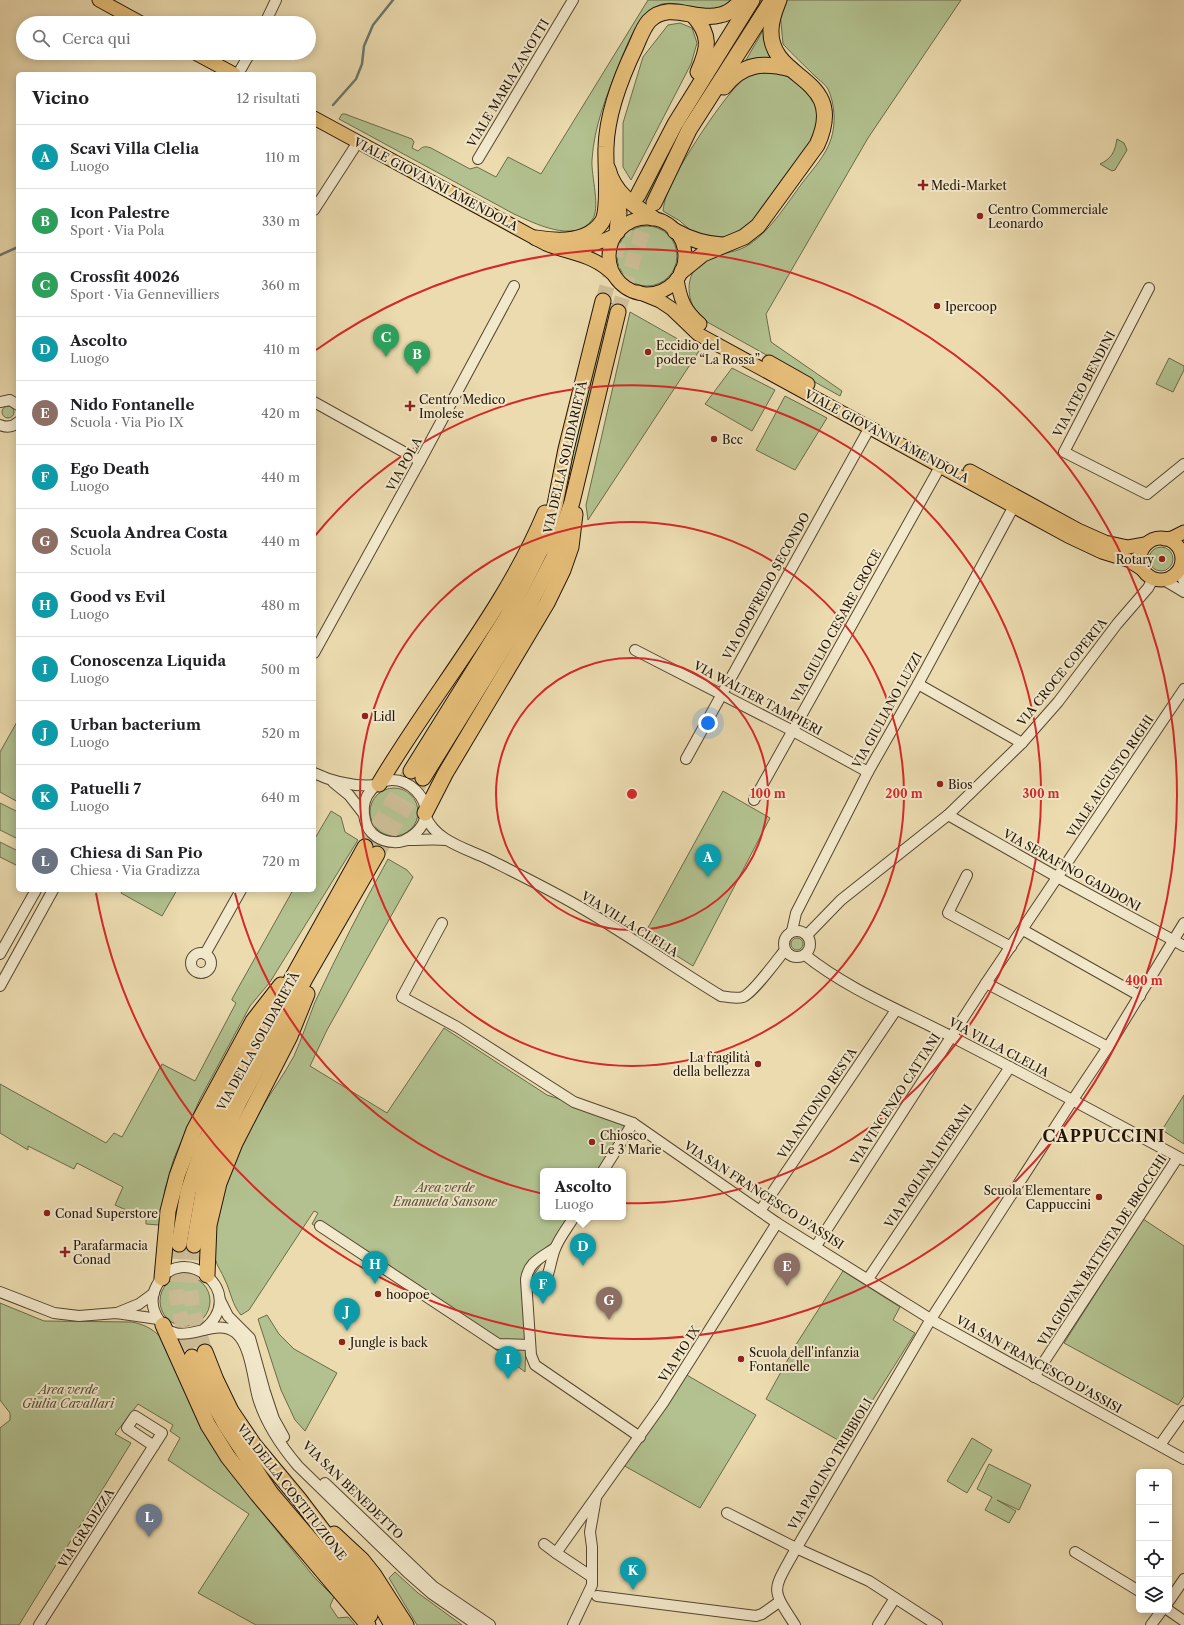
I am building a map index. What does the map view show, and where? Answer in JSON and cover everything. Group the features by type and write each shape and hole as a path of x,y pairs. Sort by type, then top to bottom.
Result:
{"highway":[{"path":"536,238 547,240 579,238 590,235 604,220 606,207 607,131 617,93 631,56 650,20 660,13 672,9 683,11 692,15 719,16 728,13 742,0"},
{"path":"675,124 752,0"},
{"path":"654,203 689,130 772,0"},
{"path":"679,275 703,254 744,237 758,226 817,145 823,132 824,114 821,98 808,82 791,69 778,53 772,41 772,22 779,0"},
{"path":"638,195 675,124 706,55 707,47 704,31 692,15"},
{"path":"689,130 726,84 737,74 749,67 764,64 791,69"},
{"path":"606,158 610,174 615,185 628,202 652,218"},
{"path":"615,185 619,212 616,234"},
{"path":"676,231 694,241 706,244 723,245"},
{"name":"VIA DELLA SOLIDARIETÀ","path":"603,301 566,449 555,505 545,541 507,617 417,774 526,611 553,559 572,502 618,312"},
{"path":"378,785 490,616 528,548 551,497 566,449"},
{"path":"425,814 445,774 547,603 563,570 571,547 582,459"},
{"name":"VIA DELLA SOLIDARIETÀ","path":"371,851 335,929 306,977 239,1102 217,1149 187,1245 188,1192 203,1146 225,1099 300,964 371,851"},
{"path":"207,1275 209,1225 219,1183 235,1143 290,1036 302,1003 327,951 335,929"},
{"path":"162,1278 168,1211 177,1176 194,1130 253,1021 264,1004 300,964"},
{"path":"161,1322 208,1425 228,1457 258,1495 368,1625"},
{"name":"VIA DELLA COSTITUZIONE","path":"376,1625 355,1592 266,1486 225,1424 200,1378 199,1354 216,1380 231,1411 254,1445 299,1500 384,1611 392,1625"},
{"path":"299,1500 362,1560 374,1575 406,1625"}],"main road":[{"path":"99,0 128,16"},
{"path":"208,60 230,72"},
{"name":"VIALE GIOVANNI AMENDOLA","path":"316,119 536,238 559,249 591,258 604,265 614,275"},
{"path":"652,218 665,222 676,231 685,254 679,275 666,288 659,291 645,293 628,289 620,283 611,268 609,251 616,234 624,225 633,220 652,218"},
{"name":"VIALE GIOVANNI AMENDOLA","path":"559,249 583,248 599,244 616,234"},
{"name":"VIALE GIOVANNI AMENDOLA","path":"679,275 679,292 686,310 703,327 1078,530 1105,542 1128,547 1146,544 1154,539 1172,538 1184,532"},
{"name":"VIALE GIOVANNI AMENDOLA","path":"638,292 660,301 672,309 698,334 941,465 1011,510 1102,552 1128,560 1149,577 1159,579"},
{"path":"1159,579 1170,578 1182,558 1175,543 1165,539"},
{"path":"1142,570 1139,559 1140,554 1146,544"}],"street":[{"path":"268,16 276,0"},
{"name":"VIALE MARIA ZANOTTI","path":"478,159 573,0"},
{"path":"239,72 246,60"},
{"path":"316,207 358,142"},
{"name":"VIA POLA","path":"316,648 420,461 514,286"},
{"name":"VIA ATEO BENDINI","path":"1149,288 1064,452 1147,494 1184,464"},
{"path":"0,402 6,400 16,403"},
{"path":"316,403 420,461"},
{"path":"0,425 8,427 16,423"},
{"name":"VIA ODOFREDO SECONDO","path":"686,759 721,693 870,427"},
{"name":"VIA GIULIO CESARE CROCE","path":"754,800 941,465"},
{"name":"VIA GIULIANO LUZZI","path":"792,931 796,913 868,772 918,684 1011,510"},
{"path":"1182,558 1184,582"},
{"name":"VIALE GIOVANNI AMENDOLA","path":"1159,579 1184,592"},
{"name":"VIA CROCE COPERTA","path":"807,935 841,900 948,815 1022,743 1058,702 1117,624 1148,588 1159,579"},
{"name":"VIA WALTER TAMPIERI","path":"635,650 793,730 868,772"},
{"path":"918,684 1022,743"},
{"name":"VIALE AUGUSTO RIGHI","path":"1057,877 1184,689"},
{"name":"VIA VILLA CLELIA","path":"316,774 331,781 349,795 363,813 367,827 377,838 386,842 406,840 446,840"},
{"name":"VIA VILLA CLELIA","path":"331,781 354,786 378,785 387,781 395,780 411,785 422,797 428,824 446,840 584,909 720,996 734,998 743,997 786,950"},
{"path":"363,813 366,797 378,785"},
{"path":"406,840 419,831 425,814"},
{"name":"VIA SERAFINO GADDONI","path":"948,815 1057,877 1184,946"},
{"path":"968,875 948,913 1011,947"},
{"name":"VIA VINCENZO CATTANI","path":"816,1246 951,1036 1057,877"},
{"path":"0,954 35,892"},
{"path":"0,986 51,892"},
{"path":"205,954 240,892"},
{"name":"VIA SAN FRANCESCO D'ASSISI","path":"442,923 402,997 456,1027 574,1102 633,1123 777,1223 931,1319 1184,1459"},
{"name":"VIA PAOLINO TRIBBIOLI","path":"795,1625 776,1594 776,1587 796,1548 931,1319 1108,1047 1184,923"},
{"path":"1023,930 1140,996"},
{"path":"792,931 800,931 810,938 810,947 805,955"},
{"name":"VIA VILLA CLELIA","path":"792,931 786,937 784,946 792,956 796,957 805,955 824,971 896,1010 951,1036 1181,1158"},
{"path":"986,983 1108,1047"},
{"name":"VIA ANTONIO RESTA","path":"760,1211 896,1010"},
{"name":"VIA PAOLINA LIVERANI","path":"868,1279 1010,1067"},
{"path":"605,1168 633,1123"},
{"name":"VIA GIOVAN BATTISTA DE BROCCHI","path":"1034,1377 1181,1158"},
{"path":"528,1303 545,1281 555,1248 572,1220"},
{"name":"VIA PIO IX","path":"556,1553 667,1397 777,1223"},
{"path":"320,1226 498,1344 530,1345"},
{"path":"555,1248 530,1265 526,1280 531,1355 535,1365 640,1437"},
{"path":"162,1278 168,1273 184,1267 200,1270 207,1275"},
{"name":"VIA SAN BENEDETTO","path":"207,1275 216,1286 220,1300 228,1316 250,1338 274,1419 288,1446 434,1587 490,1625"},
{"name":"VIA SAN BENEDETTO","path":"116,1313 139,1304 154,1292 162,1278"},
{"path":"526,1280 530,1285 536,1287 541,1285"},
{"name":"VIA SAN BENEDETTO","path":"0,1286 19,1300"},
{"name":"VIA SAN BENEDETTO","path":"0,1292 54,1313 79,1316 116,1313 161,1322 170,1330 178,1333 195,1333 212,1328 228,1328 236,1333 244,1342 258,1399 270,1426 285,1451 298,1466 407,1572 432,1594 476,1625"},
{"path":"154,1292 153,1306 161,1322"},
{"path":"203,1330 216,1317 220,1300"},
{"path":"1160,1445 1184,1411"},
{"name":"VIA GRADIZZA","path":"39,1625 154,1446"},
{"name":"VIA PIO IX","path":"573,1625 592,1585 590,1532 597,1494"},
{"path":"727,1513 796,1548 869,1581 895,1598 922,1621 936,1625"},
{"path":"544,1544 592,1577"},
{"path":"1075,1552 1136,1590"},
{"path":"1172,1597 1184,1580"},
{"path":"598,1596 756,1616 762,1614 780,1602"},
{"path":"878,1625 895,1598"},
{"path":"1151,1625 1160,1613"},
{"path":"1172,1613 1184,1621"}],"green space":[{"path":"648,0 735,0 720,10 712,11 698,10 678,4 662,4 644,16 632,34 605,101 595,136 592,167 596,208 595,215 592,220 584,227 565,231 543,226 522,218 339,119 342,114 345,114 412,139 414,142 412,148 418,151 424,147 431,148 470,169 477,167 496,177 508,157 541,174"},
{"path":"761,0 766,0 709,90 706,88"},
{"path":"787,0 961,0 868,138 766,314 771,342 842,391 840,396 700,318 691,302 689,293 691,276 701,263 715,256 745,247 765,231 819,162 829,145 834,127 834,114 828,89 783,44 780,12"},
{"path":"680,23 692,28 697,43 691,64 631,180 623,167 623,123 643,57 668,25"},
{"path":"765,27 778,62 742,67"},
{"path":"767,70 788,76 813,95 818,121 813,139 791,172 748,226 728,236 710,239 699,238 680,221 663,211 669,188 697,140 733,90 752,73"},
{"path":"679,128 684,131 647,204 642,201 647,188"},
{"path":"1117,139 1124,143 1127,150 1115,170 1112,171 1100,164 1107,160 1112,154"},
{"path":"647,226 664,231 672,239 677,256 672,273 664,281 647,286 630,281 622,273 617,256 622,239 630,231"},
{"path":"607,301 616,306 574,475 568,474 589,388"},
{"path":"630,312 699,351 588,520 586,505"},
{"path":"1169,358 1184,366 1184,370 1173,392 1156,384"},
{"path":"732,368 775,390 752,431 705,404"},
{"path":"785,396 827,418 795,470 756,450"},
{"path":"8,406 12,408 14,412 12,416 8,418 4,416 2,412 4,408"},
{"path":"1161,547 1170,550 1173,559 1170,568 1161,571 1152,568 1149,559 1152,550"},
{"path":"16,724 16,801 0,792 0,752"},
{"path":"394,788 403,790 411,795 416,803 418,812 416,821 411,829 403,834 394,836 385,834 377,829 372,821 370,812 372,803 377,795 385,790"},
{"path":"723,791 770,818 693,966 644,935"},
{"path":"0,803 16,811 16,838 0,830"},
{"path":"331,811 341,817 345,832 358,840 270,982 250,1006 200,1099 174,1158 165,1189 159,1225 146,1224 146,1219 115,1205 123,1187 77,1163 74,1169 28,1146 28,1150 0,1133 0,1084 106,1143 114,1133 122,1137 162,1064 195,1081 236,1003 232,999 292,892 316,892 316,837"},
{"path":"0,842 16,850 16,865 0,857"},
{"name":"Area verde Emanuela Sansone","path":"388,859 407,870 413,877 327,1030 310,1066 387,1113 444,1028 547,1095 614,1117 627,1129 605,1168 540,1168 540,1220 573,1220 528,1283 525,1372 449,1314 312,1224 318,1213 314,1211 249,1310 241,1315 234,1303 215,1258 213,1242 215,1223 226,1184 242,1145 259,1113 294,1056 315,1002"},
{"path":"122,892 176,892 162,916 121,893"},
{"path":"795,938 799,938 803,944 799,950 795,950 791,946 791,942"},
{"path":"1184,1095 1184,1144 1162,1130"},
{"path":"1143,1219 1184,1246 1184,1396 1178,1405 1064,1343"},
{"path":"843,1271 900,1307 893,1320 915,1333 845,1444 766,1399 797,1343"},
{"path":"180,1276 190,1276 203,1283 210,1296 210,1306 203,1319 190,1326 180,1326 171,1322 164,1315 160,1306 160,1296 164,1287 171,1280"},
{"name":"Area verde Giulia Cavallari","path":"0,1303 44,1321 132,1322 151,1329 158,1335 165,1342 253,1501 314,1577 334,1597 330,1606 338,1618 348,1617 355,1625 256,1625 198,1593 249,1514 168,1460 180,1438 170,1431 173,1425 138,1404 115,1434 131,1443 19,1625 0,1625 0,1428 10,1420 10,1413 0,1400"},
{"path":"267,1315 279,1334 294,1349 337,1373 305,1431 295,1420 281,1390 258,1319"},
{"path":"685,1374 756,1415 700,1508 621,1464"},
{"path":"972,1438 992,1450 967,1493 947,1481"},
{"path":"989,1464 1031,1485 1019,1510 997,1500 1016,1511 1009,1523 985,1510 992,1497 977,1489"},
{"path":"395,1572 418,1593 462,1625 417,1625 389,1578"}],"waterway":[{"path":"333,105 356,79 362,64 364,46 373,25 393,0"},
{"path":"0,255 16,248"}],"tunnel":[{"path":"603,301 618,245 638,195"},
{"path":"618,312 636,251 653,204"},
{"path":"365,847 411,771"},
{"path":"377,854 423,778"},
{"path":"179,1244 175,1285 179,1312 192,1357"},
{"path":"194,1245 190,1286 193,1310 205,1352"}],"place":[{"name":"Medi-Market","path":"923,185"},
{"name":"Centro Commerciale Leonardo","path":"980,216"},
{"name":"Ipercoop","path":"937,306"},
{"name":"Eccidio del podere “La Rossa”","path":"648,352"},
{"name":"Crossfit 40026","path":"386,357"},
{"name":"Icon Palestre","path":"417,374"},
{"name":"Centro Medico Imolese","path":"410,406"},
{"name":"Bcc","path":"714,439"},
{"name":"Rotary","path":"1162,559"},
{"name":"Lidl","path":"365,716"},
{"name":"Bios","path":"940,784"},
{"name":"Scavi Villa Clelia","path":"708,877"},
{"name":"La fragilità della bellezza","path":"758,1064"},
{"name":"Chiosco Le 3 Marie","path":"592,1142"},
{"name":"Scuola Elementare Cappuccini","path":"1099,1197"},
{"name":"Conad Superstore","path":"47,1213"},
{"name":"Parafarmacia Conad","path":"65,1252"},
{"name":"Ascolto","path":"583,1266"},
{"name":"Good vs Evil","path":"375,1284"},
{"name":"Nido Fontanelle","path":"787,1286"},
{"name":"hoopoe","path":"378,1294"},
{"name":"Ego Death","path":"543,1304"},
{"name":"Scuola Andrea Costa","path":"609,1320"},
{"name":"Urban bacterium","path":"347,1331"},
{"name":"Jungle is back","path":"342,1342"},
{"name":"Scuola dell'infanzia Fontanelle","path":"741,1359"},
{"name":"Conoscenza Liquida","path":"508,1379"},
{"name":"Chiesa di San Pio","path":"149,1537"},
{"name":"Patuelli 7","path":"633,1590"}],"district":[{"name":"CAPPUCCINI","path":"1104,1136"}]}
